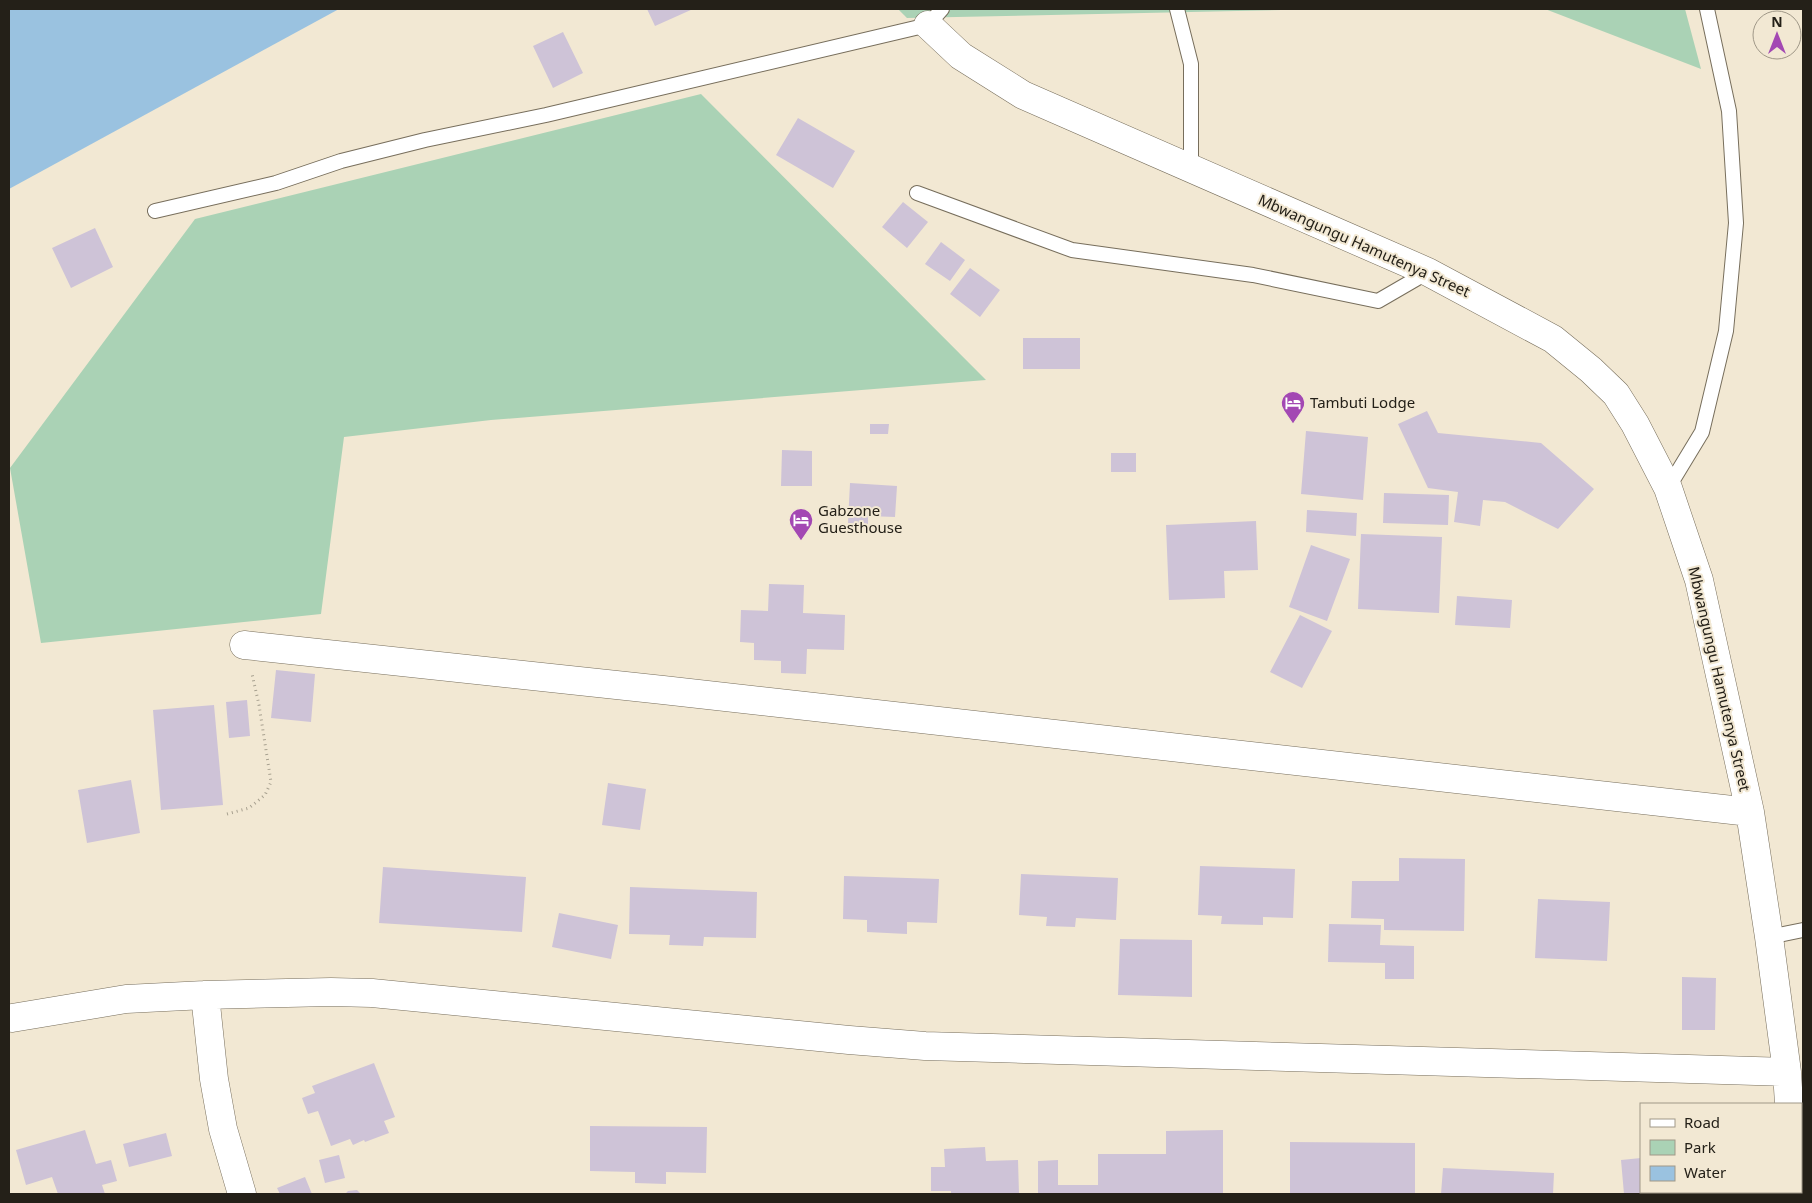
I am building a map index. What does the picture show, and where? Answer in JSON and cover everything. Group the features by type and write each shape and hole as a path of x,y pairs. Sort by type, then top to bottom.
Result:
{"street":[{"name":"Mbwangungu Hamutenya Street","path":"935,17 961,56 1023,95 1428,272 1553,339 1591,370 1616,394 1635,424 1668,488 1699,580 1750,812 1769,937 1790,1103"},
{"path":"244,645 1750,812"},
{"path":"12,1018 126,999 205,995 372,992 925,1046 1787,1072"},
{"path":"205,995 214,1078 223,1129 242,1194"}],"lane":[{"path":"1177,9 1191,64 1191,168"},
{"path":"1668,488 1702,432 1726,331 1736,223 1729,111 1707,9"},
{"path":"155,211 276,183 341,161 425,140 546,115 935,17"},
{"path":"917,193 1072,250 1253,275 1378,301 1428,272"},
{"path":"1769,937 1803,930"}],"path":[{"path":"227,814 250,808 266,795 271,782 259,705 244,645"}],"green space":[{"path":"898,9 1328,9 907,18"},
{"path":"1545,9 1685,9 1701,69"},
{"path":"701,94 986,380 491,420 344,437 321,614 41,643 10,468 195,219"}],"water":[{"path":"9,9 339,9 9,189"}],"building":[{"path":"647,9 693,9 655,26"},
{"path":"563,32 583,73 553,88 533,46"},
{"path":"798,118 855,151 833,188 776,155"},
{"path":"903,202 928,222 907,248 882,227"},
{"path":"95,228 113,267 71,288 52,248"},
{"path":"941,242 965,260 950,281 925,264"},
{"path":"970,268 1000,290 980,317 950,294"},
{"path":"1023,338 1080,338 1080,369 1023,369"},
{"path":"1427,411 1438,433 1541,443 1594,489 1558,529 1505,502 1483,500 1480,526 1454,522 1458,492 1428,488 1398,424"},
{"path":"870,424 889,424 888,434 870,434"},
{"path":"1306,431 1368,437 1363,500 1301,494"},
{"path":"782,450 812,451 812,486 781,486"},
{"path":"1111,453 1136,453 1136,472 1111,472"},
{"path":"850,483 897,486 895,517 868,516 868,525 848,523"},
{"path":"1384,493 1449,495 1448,525 1383,523"},
{"path":"1307,510 1357,513 1356,536 1306,532"},
{"path":"1256,521 1258,570 1224,571 1225,598 1169,600 1166,525"},
{"path":"1361,534 1442,537 1439,613 1358,609"},
{"path":"1311,545 1350,559 1327,621 1289,607"},
{"path":"769,584 804,585 803,613 845,615 844,650 807,649 806,674 781,673 781,661 754,660 754,643 740,642 741,610 768,611"},
{"path":"1457,596 1512,600 1510,628 1455,625"},
{"path":"1300,615 1332,631 1302,688 1270,672"},
{"path":"276,670 315,674 311,722 271,718"},
{"path":"247,700 250,736 229,738 226,702"},
{"path":"214,705 223,805 161,810 153,710"},
{"path":"131,780 140,833 87,843 78,790"},
{"path":"608,783 646,789 640,830 602,825"},
{"path":"1399,858 1465,859 1464,931 1384,930 1384,919 1351,918 1352,881 1399,881"},
{"path":"1200,866 1295,869 1293,918 1263,917 1263,925 1221,924 1222,916 1198,915"},
{"path":"383,867 526,877 522,932 379,923"},
{"path":"1021,874 1118,878 1116,920 1076,918 1075,927 1046,926 1047,917 1019,915"},
{"path":"844,876 939,879 937,923 907,922 907,934 867,932 867,920 843,919"},
{"path":"630,887 757,892 756,938 704,937 703,946 669,945 670,935 629,934"},
{"path":"1538,899 1610,902 1607,961 1535,958"},
{"path":"559,913 618,925 611,959 552,947"},
{"path":"1329,924 1381,925 1380,945 1414,946 1414,979 1385,979 1385,963 1328,962"},
{"path":"1120,939 1192,940 1192,997 1118,995"},
{"path":"1682,977 1716,978 1715,1030 1682,1030"},
{"path":"374,1063 395,1117 384,1121 389,1133 353,1145 350,1139 331,1146 318,1111 308,1114 302,1098 315,1093 312,1086"},
{"path":"590,1126 707,1127 706,1173 666,1172 666,1184 635,1183 635,1172 590,1171"},
{"path":"85,1130 96,1164 111,1160 117,1181 102,1185 105,1194 58,1194 52,1177 26,1185 16,1150"},
{"path":"1223,1130 1223,1194 1038,1194 1038,1161 1058,1160 1058,1185 1098,1185 1098,1154 1166,1154 1166,1131"},
{"path":"166,1133 172,1156 129,1167 123,1144"},
{"path":"1290,1142 1415,1143 1415,1194 1290,1194"},
{"path":"985,1147 986,1161 1018,1160 1019,1194 951,1194 951,1191 931,1191 931,1167 945,1167 944,1149"},
{"path":"339,1155 345,1178 325,1183 319,1160"},
{"path":"1640,1158 1640,1193 1685,1194 1624,1194 1621,1160"},
{"path":"1443,1168 1554,1173 1553,1194 1441,1194"},
{"path":"305,1177 312,1194 280,1194 277,1188"},
{"path":"357,1190 361,1194 345,1194 348,1191"}],"place":[{"name":"Tambuti Lodge","path":"1293,424"},
{"name":"Gabzone Guesthouse","path":"801,541"}]}
